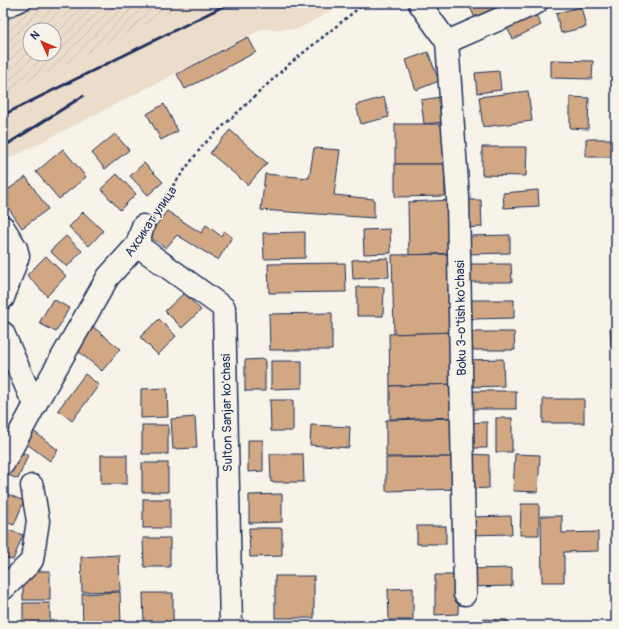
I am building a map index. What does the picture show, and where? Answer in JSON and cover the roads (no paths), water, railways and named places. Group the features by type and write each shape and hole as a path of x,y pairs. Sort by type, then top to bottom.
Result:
{"street":[{"path":"420,4 447,42 536,3"},
{"name":"Boku 3-o'tish ko'chasi","path":"447,42 458,198 464,594"},
{"path":"3,227 16,248 18,256 3,298"},
{"name":"Ахсикат улица","path":"3,464 108,277 140,235"},
{"name":"Sulton Sanjar ko'chasi","path":"140,235 224,308 232,626"},
{"path":"3,334 30,395 36,403"},
{"path":"3,589 32,560 38,520 32,486"}],"lane":[{"path":"3,13 25,3"}],"railway":[{"path":"3,115 230,3"},
{"path":"3,147 83,96"}]}
